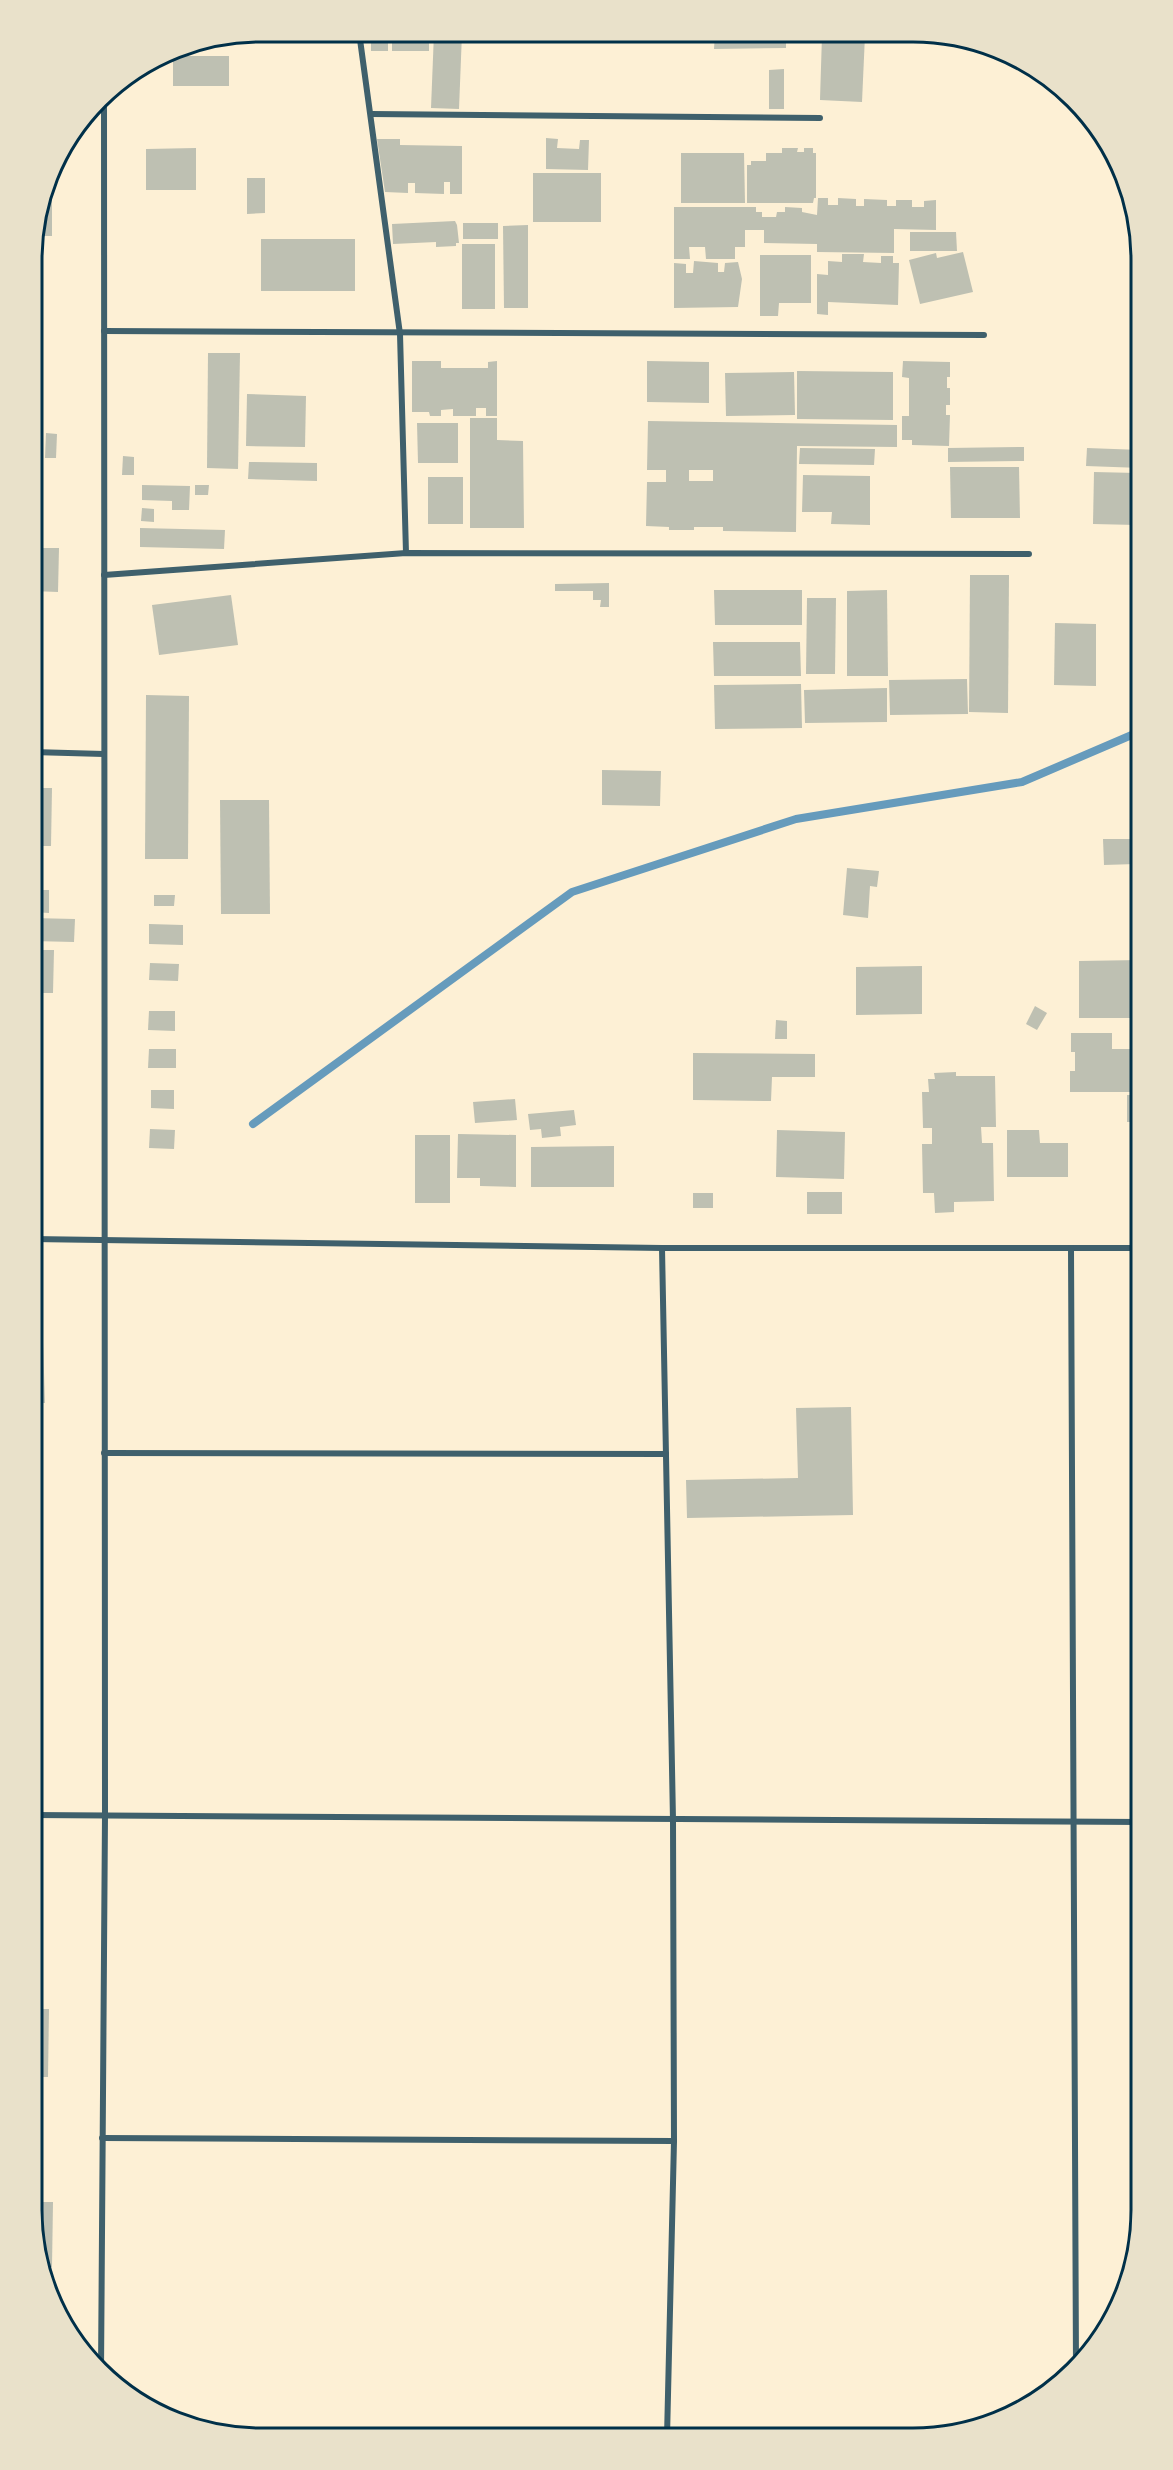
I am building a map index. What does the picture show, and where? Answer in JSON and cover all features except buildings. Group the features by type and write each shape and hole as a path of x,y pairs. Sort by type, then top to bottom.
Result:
{"street":[{"path":"360,42 399,334 406,553"},
{"path":"101,2359 105,1815 103,109"},
{"path":"371,114 820,118"},
{"path":"104,331 399,334 984,334"},
{"path":"104,575 406,553 1029,554"},
{"path":"42,752 104,754"},
{"path":"42,1239 662,1248 1131,1248"},
{"path":"662,1248 673,1820 674,2141 667,2428"},
{"path":"1071,1248 1076,2355"},
{"path":"104,1454 666,1454"},
{"path":"42,1815 1131,1822"},
{"path":"102,2138 674,2141"}],"waterway":[{"path":"253,1124 572,892 796,819 1022,782 1131,735"}]}
